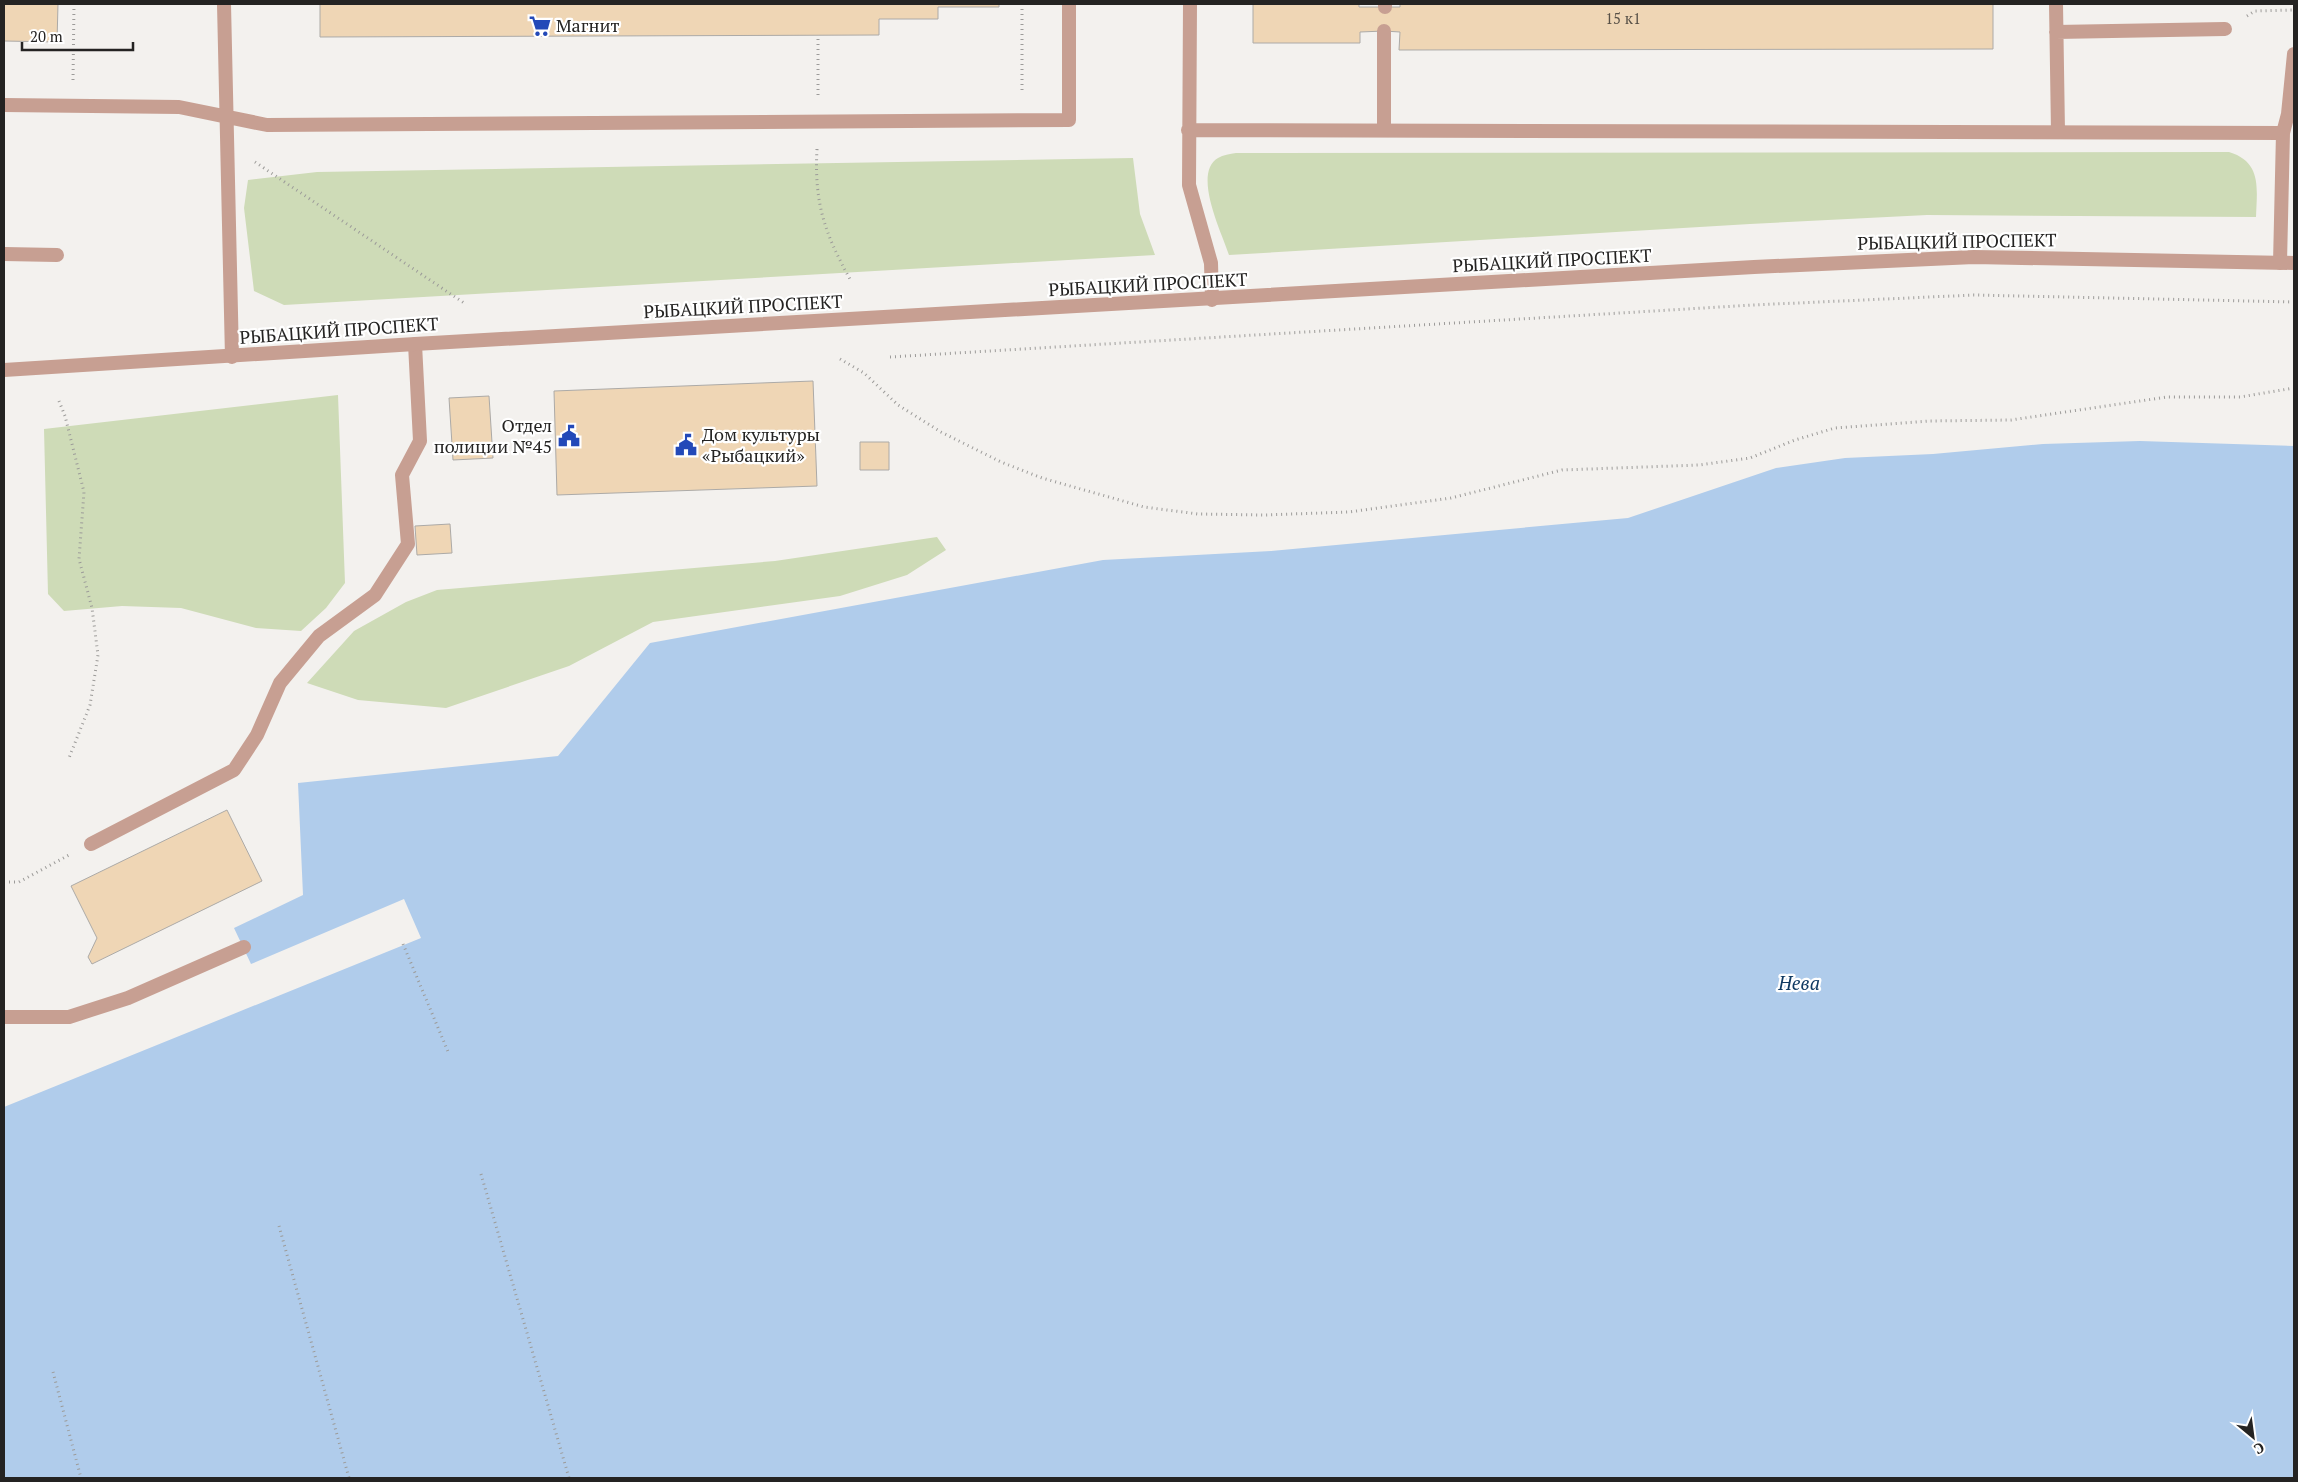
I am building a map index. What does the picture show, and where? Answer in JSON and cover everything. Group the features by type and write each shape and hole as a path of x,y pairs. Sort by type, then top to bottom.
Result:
{"street":[{"path":"224,4 232,356"},
{"path":"4,105 179,107 268,125 1069,120 1069,4"},
{"path":"1190,4 1189,185 1210,263 1212,300"},
{"path":"2056,4 2058,132"},
{"path":"2056,32 2225,29"},
{"path":"1384,31 1384,130"},
{"path":"2287,263 2283,133 2288,114 2294,54"},
{"path":"1188,130 2283,133"},
{"path":"4,254 57,254"},
{"name":"РЫБАЦКИЙ ПРОСПЕКТ","path":"4,370 415,344 1212,300 1754,267 1974,257 2287,263"},
{"path":"91,844 234,770 257,735 280,683 319,636 376,595 408,544 402,475 420,441 415,344"},
{"path":"4,1017 69,1017 128,998 244,947"}],"path":[{"path":"73,106 74,4"},
{"path":"1022,4 1022,120"},
{"path":"2225,29 2255,11 2294,10"},
{"path":"818,36 816,172 820,209 831,245 851,281"},
{"path":"227,143 464,303"},
{"path":"890,357 1753,305 1974,295 2294,302"},
{"path":"840,359 864,373 898,405 941,432 1001,462 1042,478 1144,507 1198,514 1264,515 1349,512 1451,498 1562,470 1699,465 1750,458 1795,440 1836,428 1930,421 2011,420 2166,397 2213,395 2240,397 2294,388"},
{"path":"59,401 65,416 84,492 80,558 92,608 98,655 90,705 69,758"},
{"path":"4,882 18,882 91,844"},
{"path":"403,944 450,1054"},
{"path":"481,1174 569,1478"},
{"path":"279,1226 349,1478"},
{"path":"53,1372 81,1478"}],"green space":[{"path":"2229,152 2240,156 2252,169 2257,186 2256,217 1927,215 1229,255 1211,204 1208,189 1208,176 1211,166 1218,158 1236,153"},
{"path":"1133,158 1140,214 1155,255 284,305 254,291 244,208 248,180 317,172"},
{"path":"338,395 345,583 326,608 301,631 256,628 181,608 122,606 64,611 48,594 44,429"},
{"path":"937,537 946,550 907,575 840,596 653,622 569,666 446,708 358,700 307,683 354,631 406,602 437,590 775,561"}],"water":[{"name":"Нева","path":"2140,441 2294,446 2294,1478 4,1478 4,1107 421,938 404,899 251,964 234,928 303,895 298,783 558,756 650,643 1103,560 1271,551 1628,518 1776,468 1845,458 1933,454 2043,444"}],"building":[{"path":"4,4 58,4 57,42 4,41"},
{"path":"320,4 999,4 999,7 938,7 938,19 879,19 879,35 320,37"},
{"path":"1253,4 1359,4 1359,7 1400,7 1400,4 1993,4 1993,49 1399,50 1400,32 1384,31 1360,32 1360,43 1253,43"},
{"name":"Дом культуры «Рыбацкий»","path":"813,381 817,486 557,495 554,391"},
{"path":"489,396 493,458 453,460 449,398"},
{"path":"860,442 889,442 889,470 860,470"},
{"path":"450,524 452,553 417,555 415,526"},
{"path":"227,810 262,881 92,964 88,957 97,938 71,886"}],"place":[{"name":"Магнит","path":"540,26"},
{"name":"Отдел полиции №45","path":"569,436"},
{"name":"Дом культуры «Рыбацкий»","path":"686,445"}]}
